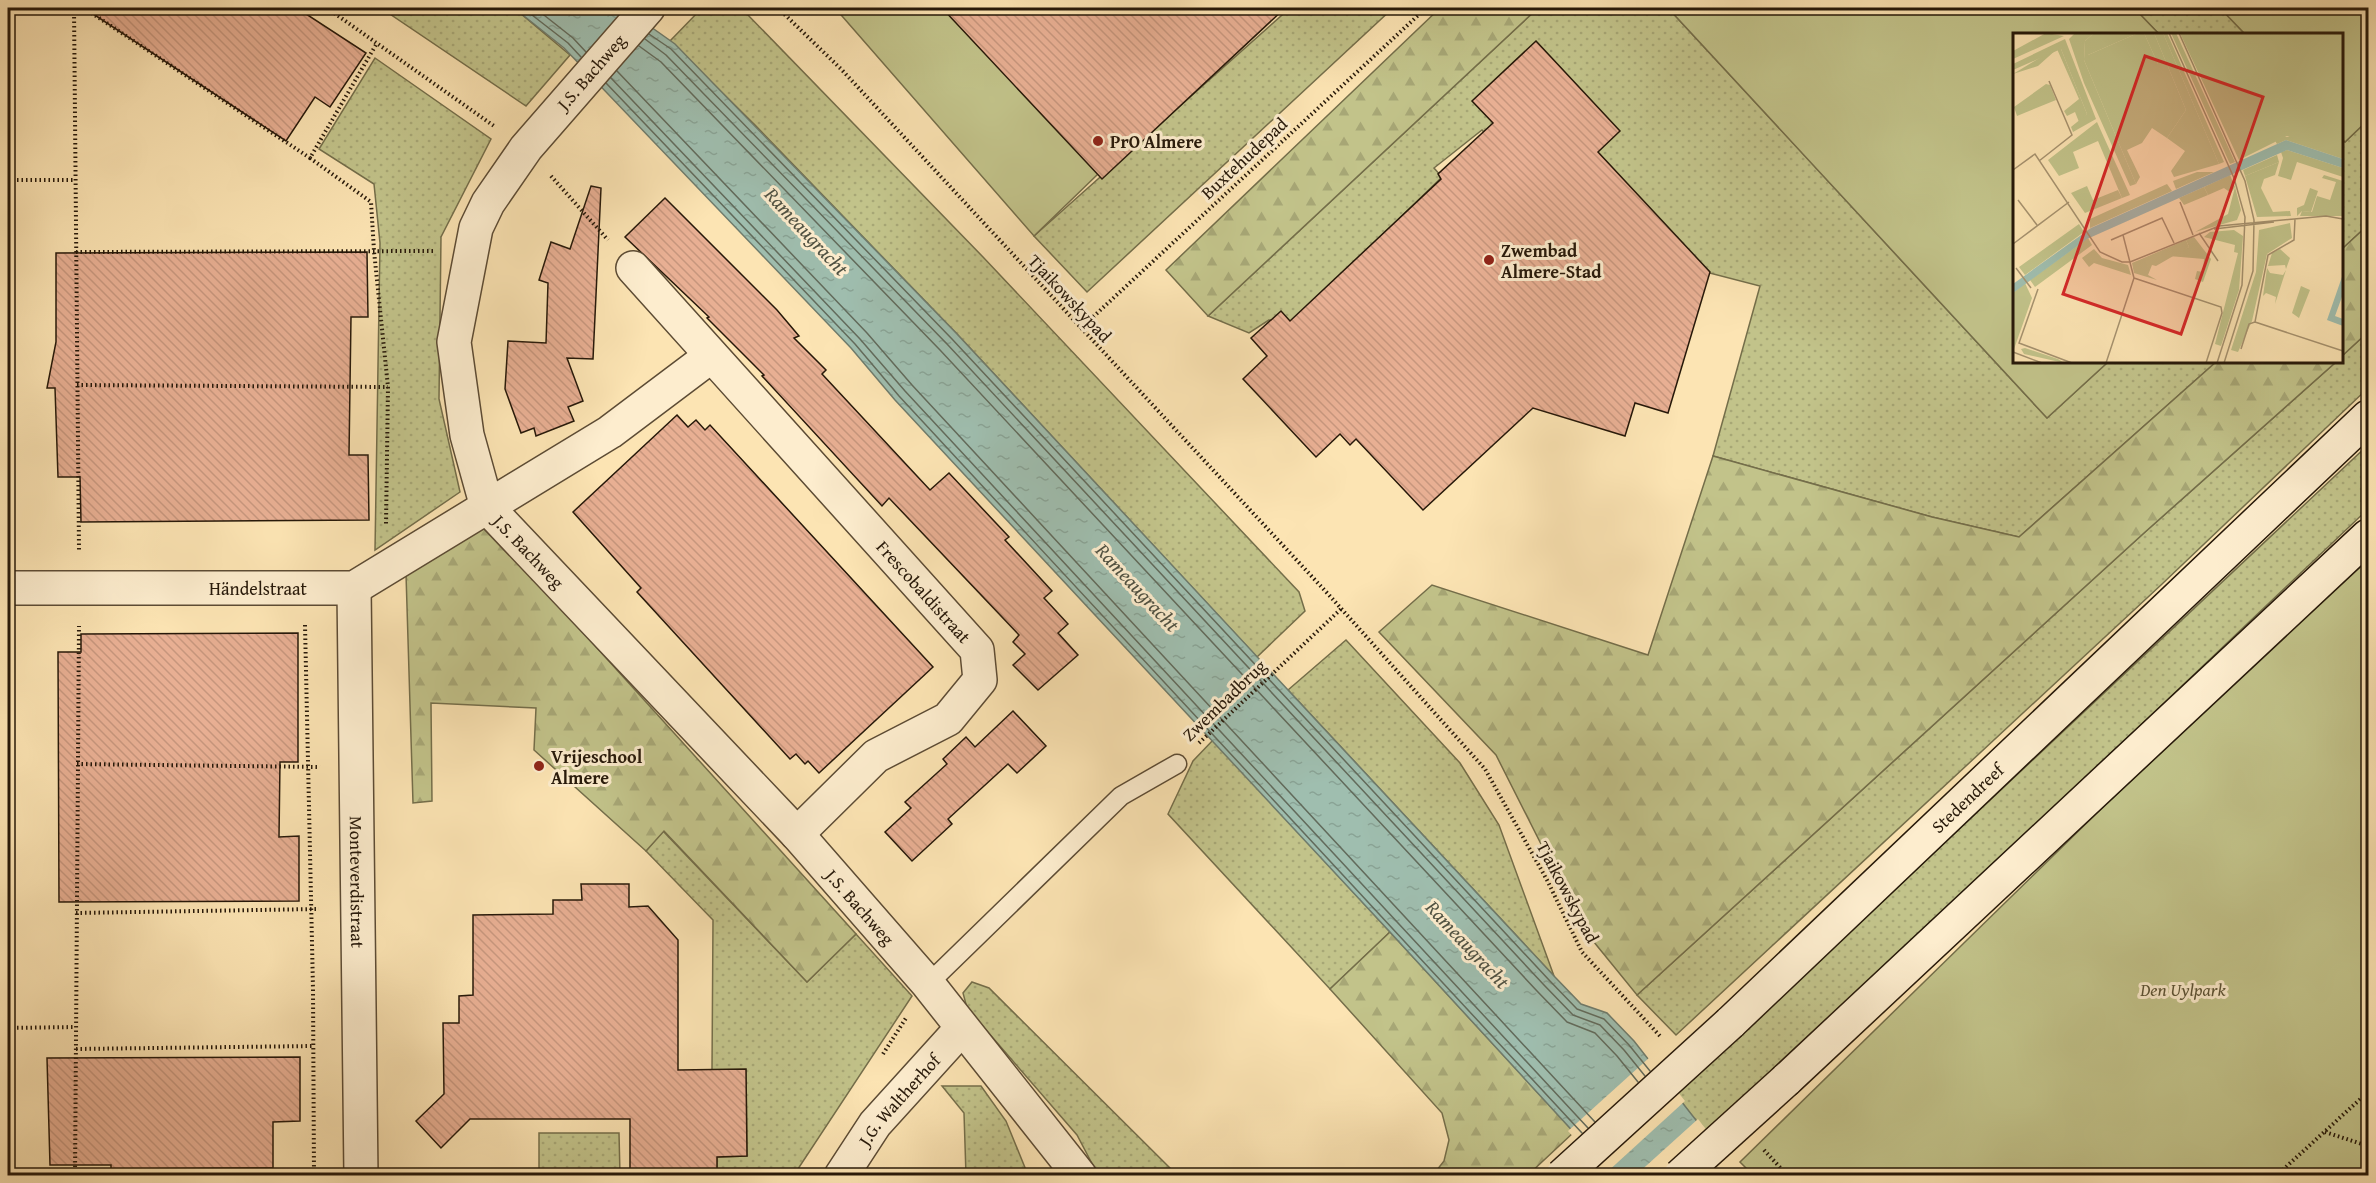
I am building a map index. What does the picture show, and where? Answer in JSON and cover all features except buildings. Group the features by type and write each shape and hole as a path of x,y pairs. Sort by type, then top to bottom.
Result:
{"street":[{"name":"J.S. Bachweg","path":"648,8 580,83 526,148 488,203 476,228 454,342 467,435 487,507 797,834 928,984 1080,1176"},
{"name":"Frescobaldistraat","path":"633,268 977,650 980,680 948,719 876,756 797,834"},
{"path":"354,588 610,432 711,356"},
{"name":"Stedendreef","path":"1562,1176 1730,1023 2368,417"},
{"path":"1680,1176 1786,1080 2368,536"},
{"name":"Händelstraat","path":"8,588 354,588"},
{"name":"Monteverdistraat","path":"354,588 356,908 361,1176"},
{"name":"J.G. Waltherhof","path":"841,1176 875,1124 962,1028"},
{"name":"J.S. Bachweg","path":"1020,1102 1049,1176"}],"lane":[{"path":"928,984 1121,796 1177,764"}],"path":[{"path":"84,8 310,158 371,202 388,387 385,568"},
{"path":"327,8 526,148 633,268"},
{"name":"Tjaikowskypad","path":"777,8 849,78 1341,609 1485,769 1547,880 1582,952 1663,1040"},
{"name":"Buxtehudepad","path":"1080,329 1426,8"},
{"path":"310,158 377,43"},
{"path":"8,180 75,180"},
{"path":"76,252 471,251"},
{"path":"77,385 388,387"},
{"path":"304,588 309,767 314,1176"},
{"name":"Zwembadbrug","path":"1177,764 1341,609"},
{"path":"77,764 355,767"},
{"path":"76,913 356,908"},
{"path":"8,1028 75,1027"},
{"path":"75,1049 313,1046"},
{"path":"2276,1176 2368,1092"},
{"path":"2325,1132 2368,1146"},
{"path":"1764,1149 1788,1176"}],"green space":[{"path":"381,8 514,8 570,55 526,106"},
{"path":"702,8 738,8 747,14 983,257 1299,592 1305,611 1257,657 957,334 755,125 670,41"},
{"path":"835,8 945,8 1098,174 1034,236"},
{"path":"1290,8 1393,8 1087,292 1034,236"},
{"path":"1440,8 1538,8 1208,316 1166,270"},
{"path":"1538,8 1668,8 2047,418 2107,363 2215,363 2019,537 1932,517 1713,456 1760,286 1586,241 1482,130 1434,168 1442,177 1284,330 1269,320 1249,333 1208,316"},
{"path":"1668,8 2134,8 2158,33 2013,33 2013,363 2107,363 2047,418"},
{"path":"2134,8 2220,8 2244,33 2158,33"},
{"path":"2220,8 2368,8 2368,120 2345,142 2343,140 2343,33 2244,33"},
{"path":"375,58 491,139 441,237 439,399 460,492 375,550 380,243 374,184 319,149"},
{"path":"2368,120 2368,225 2343,248 2343,140 2345,142"},
{"path":"2368,225 2368,332 2343,355 2343,248"},
{"path":"2368,332 2368,388 2161,585 1676,1035 1637,995 2144,533 2335,363 2343,363 2343,355"},
{"path":"2215,363 2335,363 2144,533 1637,995 1585,931 1496,755 1379,632 1432,585 1648,655 1713,456 1932,517 2019,537"},
{"path":"2368,445 2368,509 1708,1137 1676,1095"},
{"path":"483,522 856,934 807,982 664,831 646,851 534,750 536,708 431,703 432,801 413,803 406,574"},
{"name":"Den Uylpark","path":"2368,558 2368,1175 1754,1176 1740,1162 2101,809"},
{"path":"1346,640 1460,763 1499,825 1554,976 1288,690"},
{"path":"1213,740 1390,932 1330,989 1168,814 1193,761"},
{"path":"663,831 807,982 856,934 912,996 794,1175 717,1175 717,1157 747,1156 746,1070 712,1070 713,920 646,851"},
{"path":"1390,932 1574,1132 1528,1175 1433,1175 1444,1161 1449,1140 1442,1113 1330,989"},
{"path":"972,982 989,988 1177,1175 1098,1175 1077,1135 967,1008 963,993"},
{"path":"942,1086 981,1086 1006,1121 1028,1175 966,1175 964,1113"},
{"path":"539,1133 619,1133 620,1175 539,1175"}],"water":[{"name":"Rameaugracht","path":"514,8 624,8 675,44 957,334 1554,976 1581,1004 1607,1013 1634,1041 1739,1175 1613,1175 895,400 851,348 564,48"}],"pier":[{"path":"1650,1057 1685,1101 1606,1173 1568,1131"},
{"path":"1698,1119 1737,1169 1729,1176 1636,1175"}],"place":[{"name":"PrO Almere","path":"1098,141"},
{"name":"Zwembad Almere-Stad","path":"1489,260"},
{"name":"Vrijeschool Almere","path":"539,766"}]}
